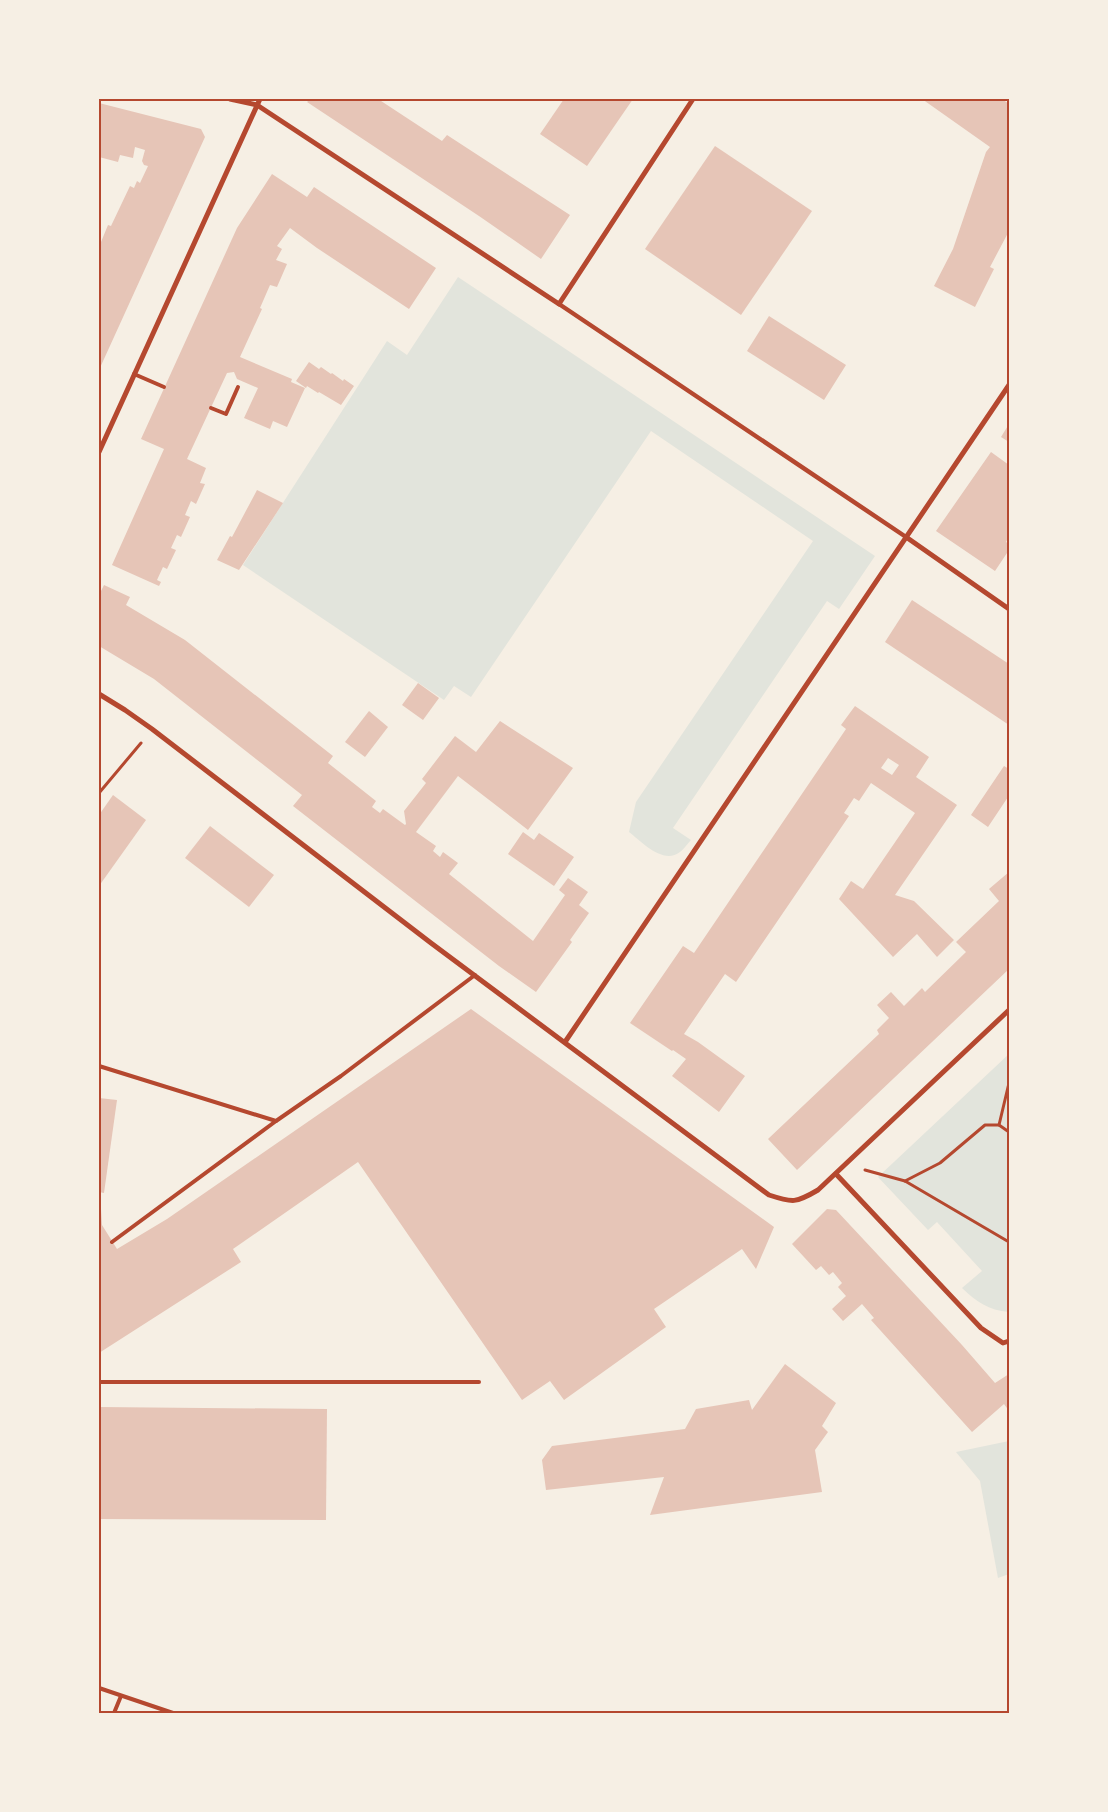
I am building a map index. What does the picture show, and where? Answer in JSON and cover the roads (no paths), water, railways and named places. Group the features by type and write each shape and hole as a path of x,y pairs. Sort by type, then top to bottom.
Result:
{"street":[{"path":"230,99 257,105 559,304 1009,609"},
{"path":"99,452 260,99"},
{"path":"559,304 693,99"},
{"path":"565,1042 1009,385"},
{"path":"99,694 126,710 152,729 475,975 769,1195 787,1201 801,1200 818,1190 1009,1010"},
{"path":"836,1174 981,1328 1003,1343 1009,1341"}],"lane":[{"path":"134,374 164,387"},
{"path":"211,408 226,414 238,387"},
{"path":"112,1242 276,1121 341,1076 475,975"},
{"path":"99,1066 276,1121"},
{"path":"99,1382 479,1382"},
{"path":"99,1688 173,1713"},
{"path":"114,1713 122,1696"}]}
